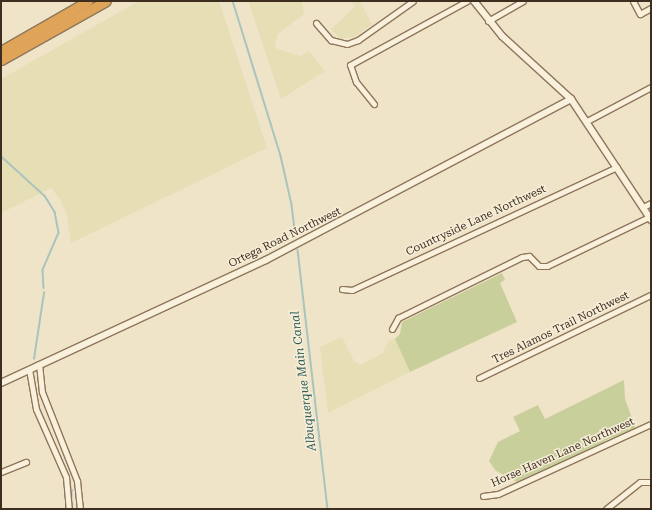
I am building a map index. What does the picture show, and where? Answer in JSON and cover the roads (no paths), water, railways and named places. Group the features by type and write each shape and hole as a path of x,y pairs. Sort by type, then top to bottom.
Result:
{"highway":[{"path":"1,50 88,1"},
{"path":"1,60 106,1"}],"street":[{"path":"316,23 331,40 347,44 358,40 413,1"},
{"path":"374,104 356,82 350,65 467,1"},
{"path":"392,329 398,318 522,257 529,256 539,266 547,266 650,218 571,99 488,21 474,1"},
{"path":"488,21 523,1"},
{"path":"633,1 640,14 651,8"},
{"path":"587,121 651,87"},
{"name":"Ortega Road Northwest","path":"1,383 39,364 266,260 571,99"},
{"name":"Countryside Lane Northwest","path":"342,289 352,290 617,167"},
{"path":"643,207 651,203"},
{"name":"Tres Alamos Trail Northwest","path":"479,378 651,295"},
{"path":"39,364 42,392 77,481 80,509"},
{"path":"29,369 36,408 66,477 69,509"},
{"name":"Horse Haven Lane Northwest","path":"483,496 498,494 651,424"},
{"path":"1,472 26,462"},
{"path":"606,509 640,482 651,482"}],"waterway":[{"name":"Albuquerque Main Canal","path":"233,1 281,156 292,205 296,237"},
{"path":"1,156 45,196 55,212 59,233 43,270 44,288"},
{"name":"Albuquerque Main Canal","path":"298,250 328,509"},
{"path":"34,359 44,293"},
{"path":"37,402 54,443"},
{"path":"68,477 72,490 72,509"}]}
